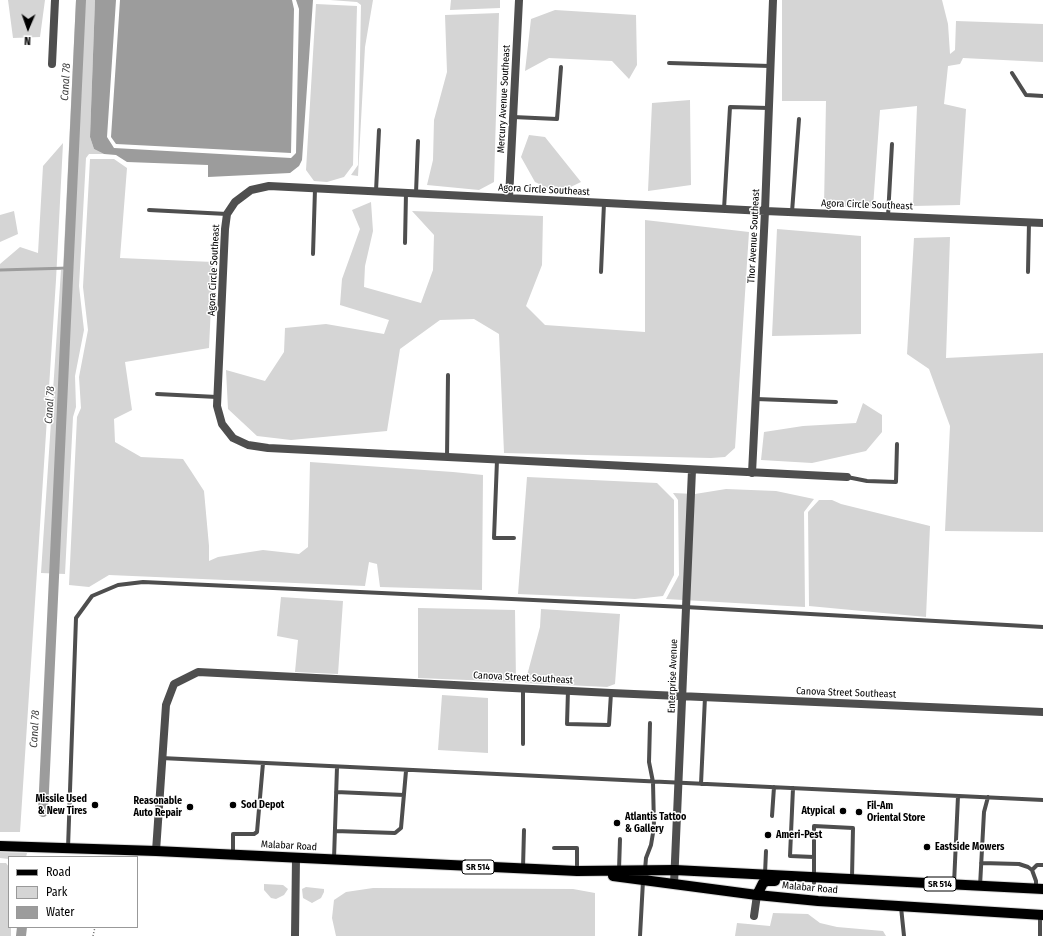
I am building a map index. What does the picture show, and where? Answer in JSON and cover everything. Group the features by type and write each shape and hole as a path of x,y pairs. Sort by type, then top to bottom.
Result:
{"main road":[{"name":"Malabar Road","path":"0,846 156,851 644,875 675,870 765,876 824,883 838,879 1040,889"},
{"name":"Malabar Road","path":"644,875 674,884 757,895 901,907 1042,915"},
{"path":"757,895 763,883 767,881 814,881"}],"street":[{"path":"52,64 55,0"},
{"name":"Mercury Avenue Southeast","path":"509,198 519,0"},
{"name":"Thor Avenue Southeast","path":"752,473 765,211 773,0"},
{"name":"Agora Circle Southeast","path":"847,477 268,448 248,445 233,438 222,424 217,406 225,229 227,214 235,202 251,190 269,186 765,211 1043,222"},
{"name":"Enterprise Avenue","path":"674,884 692,470"},
{"name":"Canova Street Southeast","path":"156,851 161,758 166,705 174,684 198,672 611,693 1043,712"},
{"path":"295,936 296,858"},
{"path":"754,916 757,895"}],"lane":[{"path":"669,63 770,66"},
{"path":"513,116 557,119 561,67"},
{"path":"1012,73 1026,95 1043,96"},
{"path":"724,209 730,107 769,108"},
{"path":"792,212 799,119"},
{"path":"376,192 379,130"},
{"path":"416,194 418,141"},
{"path":"888,216 892,144"},
{"path":"313,254 315,188"},
{"path":"405,243 406,193"},
{"path":"601,272 604,203"},
{"path":"149,210 227,214"},
{"path":"1028,272 1029,222"},
{"path":"448,375 448,457"},
{"path":"157,394 218,397"},
{"path":"756,399 836,402"},
{"path":"847,477 867,481 896,482 897,444"},
{"path":"497,460 494,538 514,538"},
{"path":"68,848 76,618 92,596 118,585 143,582 686,607 1043,627"},
{"path":"523,688 523,744"},
{"path":"568,690 567,724 609,725 611,693"},
{"path":"700,784 705,697"},
{"path":"640,936 646,858 651,845 654,827 653,782 649,762 650,723"},
{"path":"161,758 406,771 1043,800"},
{"path":"233,855 233,834 254,834 257,832 263,763"},
{"path":"334,860 337,767"},
{"path":"335,831 395,833 401,828 406,771"},
{"path":"772,816 774,787"},
{"path":"793,788 790,856 814,857"},
{"path":"336,792 404,795"},
{"path":"954,885 958,796"},
{"path":"980,886 984,812 988,797"},
{"path":"814,881 814,826 853,828 852,880"},
{"path":"523,869 524,830"},
{"path":"618,874 620,839"},
{"path":"554,848 578,848 577,871"},
{"path":"765,876 766,851"},
{"path":"981,863 1019,864 1028,867 1032,870 1040,889"},
{"path":"1032,870 1037,865 1043,865"},
{"path":"901,907 904,936"},
{"path":"1040,936 1042,915"}],"green space":[{"path":"8,0 45,0 40,37 13,38"},
{"path":"76,0 95,0 90,137 94,149 104,154 89,154 86,158 79,286 84,330 75,376 76,407 73,417 65,574 41,573 61,270 63,270"},
{"path":"330,0 373,0 365,47 358,176 351,175 358,165 361,5 357,2"},
{"path":"451,0 500,0 500,8 450,10"},
{"path":"782,0 942,0 948,24 950,54 955,50 956,21 1043,24 1043,62 963,58 960,64 948,66 944,104 966,109 960,205 913,206 917,106 880,110 873,207 824,206 826,101 782,101"},
{"path":"316,4 357,6 353,165 344,177 327,182 314,181 306,170"},
{"path":"555,10 636,15 637,65 629,79 612,61 549,58 525,71 531,19"},
{"path":"499,13 494,182 479,190 427,185 433,160 434,120 447,72 445,15"},
{"path":"690,100 691,185 648,191 652,103"},
{"path":"529,135 545,137 581,182 558,193 535,182 521,157"},
{"path":"63,143 56,280 20,832 0,832 0,264 20,247 38,253 43,166"},
{"path":"90,159 114,159 127,168 120,258 213,262 209,348 125,362 132,410 114,419 115,442 141,457 183,459 204,491 209,561 218,557 263,550 299,554 308,547 310,462 483,475 482,590 380,587 377,564 369,562 365,586 109,575 89,587 69,585 77,417 81,408 79,377 88,330 83,287"},
{"path":"371,202 373,231 365,266 364,287 421,303 433,270 434,235 412,211 543,216 542,265 526,306 545,325 645,332 645,220 749,232 735,448 725,457 711,458 504,453 499,334 474,319 440,320 400,349 387,431 291,440 257,436 228,409 226,370 265,381 284,352 285,328 326,324 384,334 389,320 340,305 342,279 360,229 352,210"},
{"path":"14,211 18,234 0,242 0,215"},
{"path":"777,229 861,236 861,334 772,336"},
{"path":"950,237 946,358 1043,353 1043,532 945,531 950,426 929,369 907,354 914,238"},
{"path":"863,403 882,415 882,432 866,451 812,463 761,460 764,432 803,426 856,423"},
{"path":"527,477 657,483 674,500 674,575 663,596 635,599 518,594"},
{"path":"726,489 776,491 814,499 804,512 805,607 666,599 679,575 678,500 673,493 695,494"},
{"path":"819,500 832,500 841,504 930,526 926,617 809,606 808,512"},
{"path":"281,597 343,601 338,674 295,672 298,640 277,636"},
{"path":"418,608 515,610 516,682 418,678"},
{"path":"541,609 620,614 615,684 607,687 525,683 540,627"},
{"path":"442,695 488,698 488,753 438,750"},
{"path":"0,852 27,853 26,856 8,856 8,859 0,858"},
{"path":"0,863 6,863 8,866 8,928 11,928 11,936 0,936"},
{"path":"264,884 283,885 288,889 284,895 276,899 271,898 264,890"},
{"path":"306,887 324,889 324,892 321,898 312,903 303,898 302,889"},
{"path":"373,888 573,889 595,893 595,936 336,936 332,918 334,900 346,892"},
{"path":"773,913 808,914 820,923 837,927 883,931 886,936 735,936 737,923 770,926"}],"water":[{"path":"95,0 116,0 107,137 114,148 291,158 296,153 299,9 296,0 313,0 302,160 299,166 290,173 208,177 208,165 127,162 116,155 104,154 94,149 90,137"},
{"path":"120,0 292,0 294,9 291,153 116,144 111,137"}],"waterway":[{"name":"Canal 78","path":"43,812 81,0"},
{"path":"0,270 69,268"},
{"name":"Canal 78","path":"21,936 22,928"}],"place":[{"name":"Missile Used & New Tires","path":"95,805"},
{"name":"Sod Depot","path":"233,805"},
{"name":"Reasonable Auto Repair","path":"190,807"},
{"name":"Atypical","path":"843,811"},
{"name":"Fil-Am Oriental Store","path":"859,812"},
{"name":"Atlantis Tattoo & Gallery","path":"617,823"},
{"name":"Ameri-Pest","path":"768,835"},
{"name":"Eastside Mowers","path":"927,847"}]}
